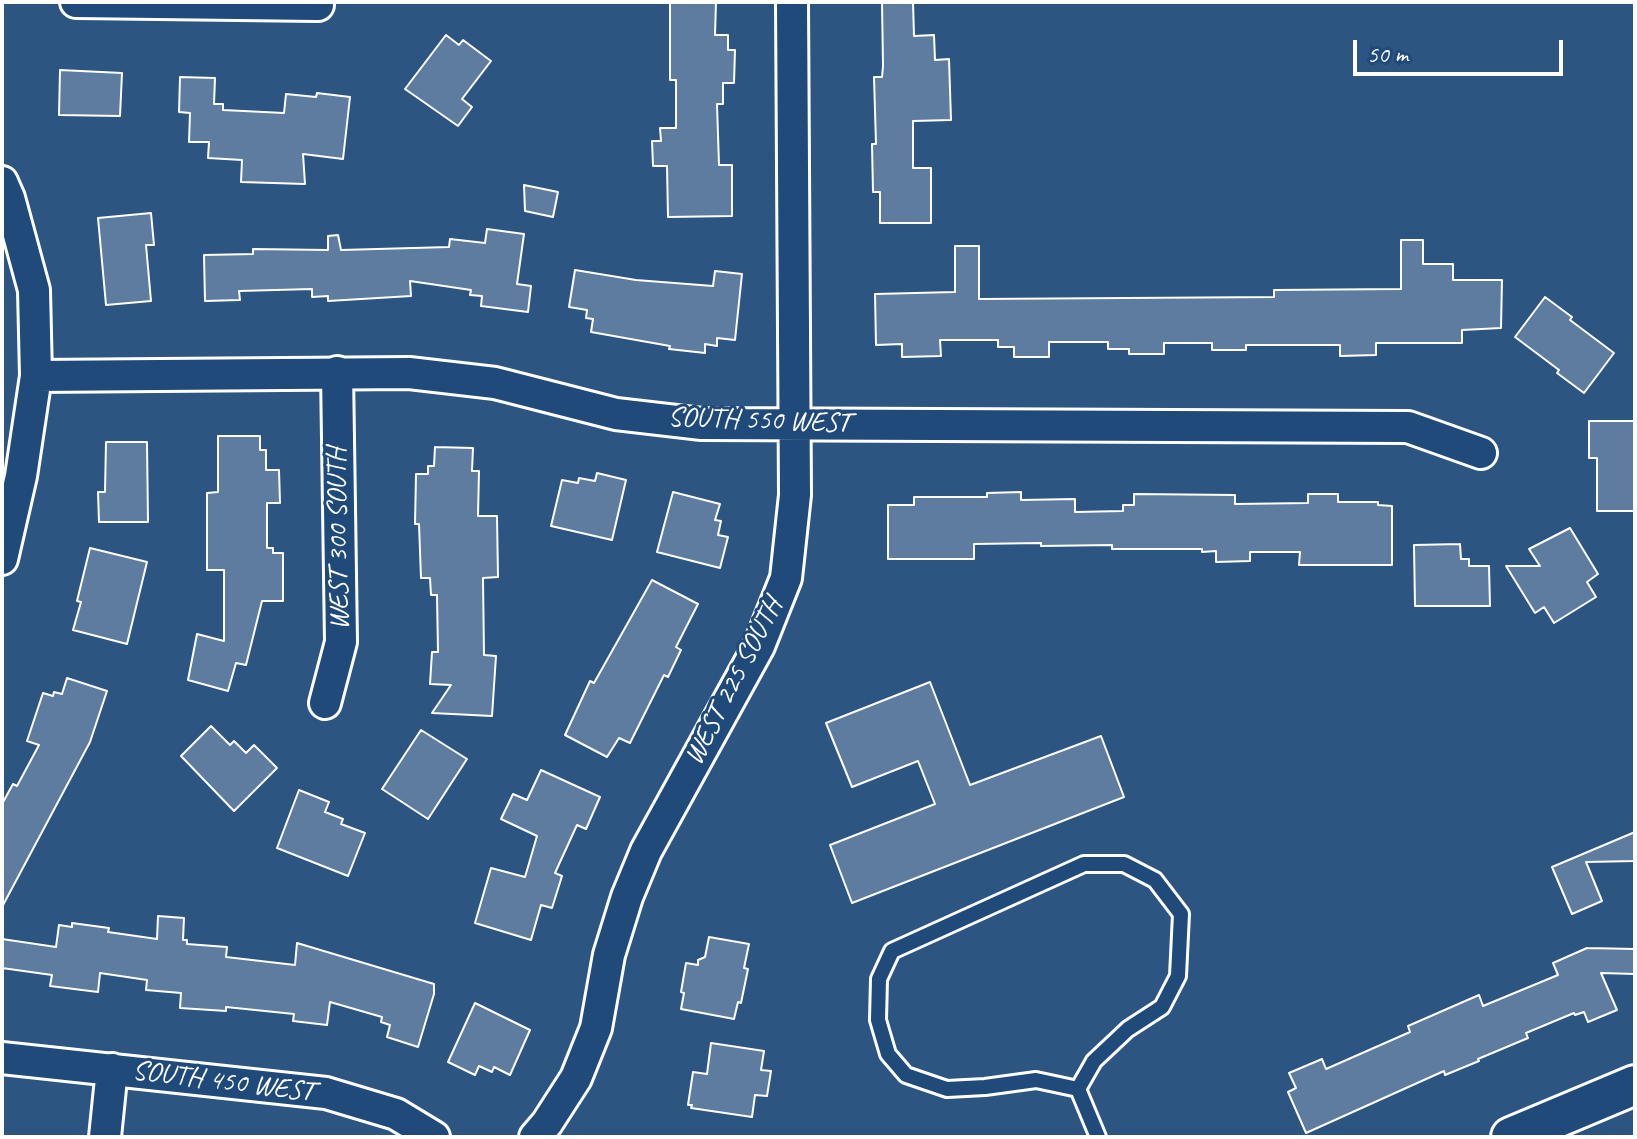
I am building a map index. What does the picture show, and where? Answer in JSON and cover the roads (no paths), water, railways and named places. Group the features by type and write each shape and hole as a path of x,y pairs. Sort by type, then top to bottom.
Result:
{"street":[{"path":"76,2 318,5"},
{"name":"WEST 225 SOUTH","path":"535,1137 576,1078 596,1028 609,955 627,897 646,851 759,646 786,578 795,495 792,2"},
{"path":"2,182 34,290 36,376 21,476 2,559"},
{"name":"WEST 300 SOUTH","path":"325,703 341,642 337,372"},
{"name":"SOUTH 550 WEST","path":"36,376 409,373 495,383 616,414 702,424 1408,427 1481,453"},
{"name":"SOUTH 450 WEST","path":"2,1058 326,1093 396,1114 434,1137"},
{"path":"105,1137 112,1069"},
{"path":"1511,1137 1635,1085"}],"lane":[{"path":"1084,864 1124,864 1155,880 1181,914 1178,976 1162,1007 1128,1029 1094,1061 1078,1089 1036,1080 947,1089 906,1075 888,1054 878,1020 879,979 892,951 1084,864"},
{"path":"1078,1089 1098,1137"}]}
